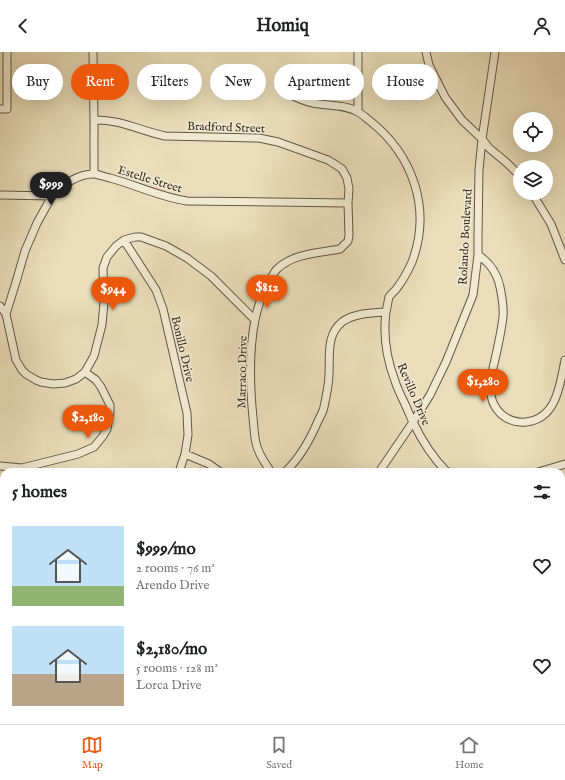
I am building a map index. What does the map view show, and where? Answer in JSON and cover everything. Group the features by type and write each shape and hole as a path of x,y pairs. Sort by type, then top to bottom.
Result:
{"street":[{"path":"4,109 7,52"},
{"path":"6,314 25,251 37,223 52,196 68,182 94,174 93,52"},
{"path":"358,52 358,112"},
{"path":"426,52 429,64 445,97 462,120 482,139 489,148 513,169"},
{"name":"Rolando Boulevard","path":"382,468 430,395 446,362 473,295 478,255 479,170 495,52"},
{"name":"Revillo Drive","path":"303,100 358,112 388,137 408,166 414,180 420,211 419,232 415,252 407,272 389,298 386,312 386,346 394,381 413,422 427,448 443,468"},
{"name":"Bradford Street","path":"94,120 123,124 152,134 165,136 259,138 278,142 328,160 342,169 346,178 348,189 348,203"},
{"name":"Estelle Street","path":"94,174 125,182 174,199 187,201 348,203"},
{"path":"0,195 52,196"},
{"path":"536,200 551,224 565,260"},
{"name":"Marraco Drive","path":"268,468 260,455 256,442 251,394 251,360 255,320 259,304 264,290 276,270 285,263 296,257 340,249 345,245 348,241 349,235 348,203"},
{"path":"0,306 6,314 16,360 22,370 36,380 47,384 70,382 85,372 94,356 102,325 104,302 103,268 107,257 116,246 124,240 141,237 166,246 187,258 211,276 255,320"},
{"name":"Bonillo Drive","path":"124,240 156,290 163,309 187,413 188,434 185,454 180,468"},
{"path":"478,255 484,259 492,269 498,280 503,299 503,316 491,380 491,396 494,406 510,420 531,422 541,417 553,404 560,384 565,360"},
{"path":"289,468 302,452 312,435 323,409 329,375 329,348 336,329 343,322 353,317 386,312"},
{"path":"31,468 78,454 94,447 107,429 110,405 96,380 85,372"},
{"path":"185,454 214,468"},
{"path":"552,468 565,464"},
{"path":"0,466 12,468"}]}
